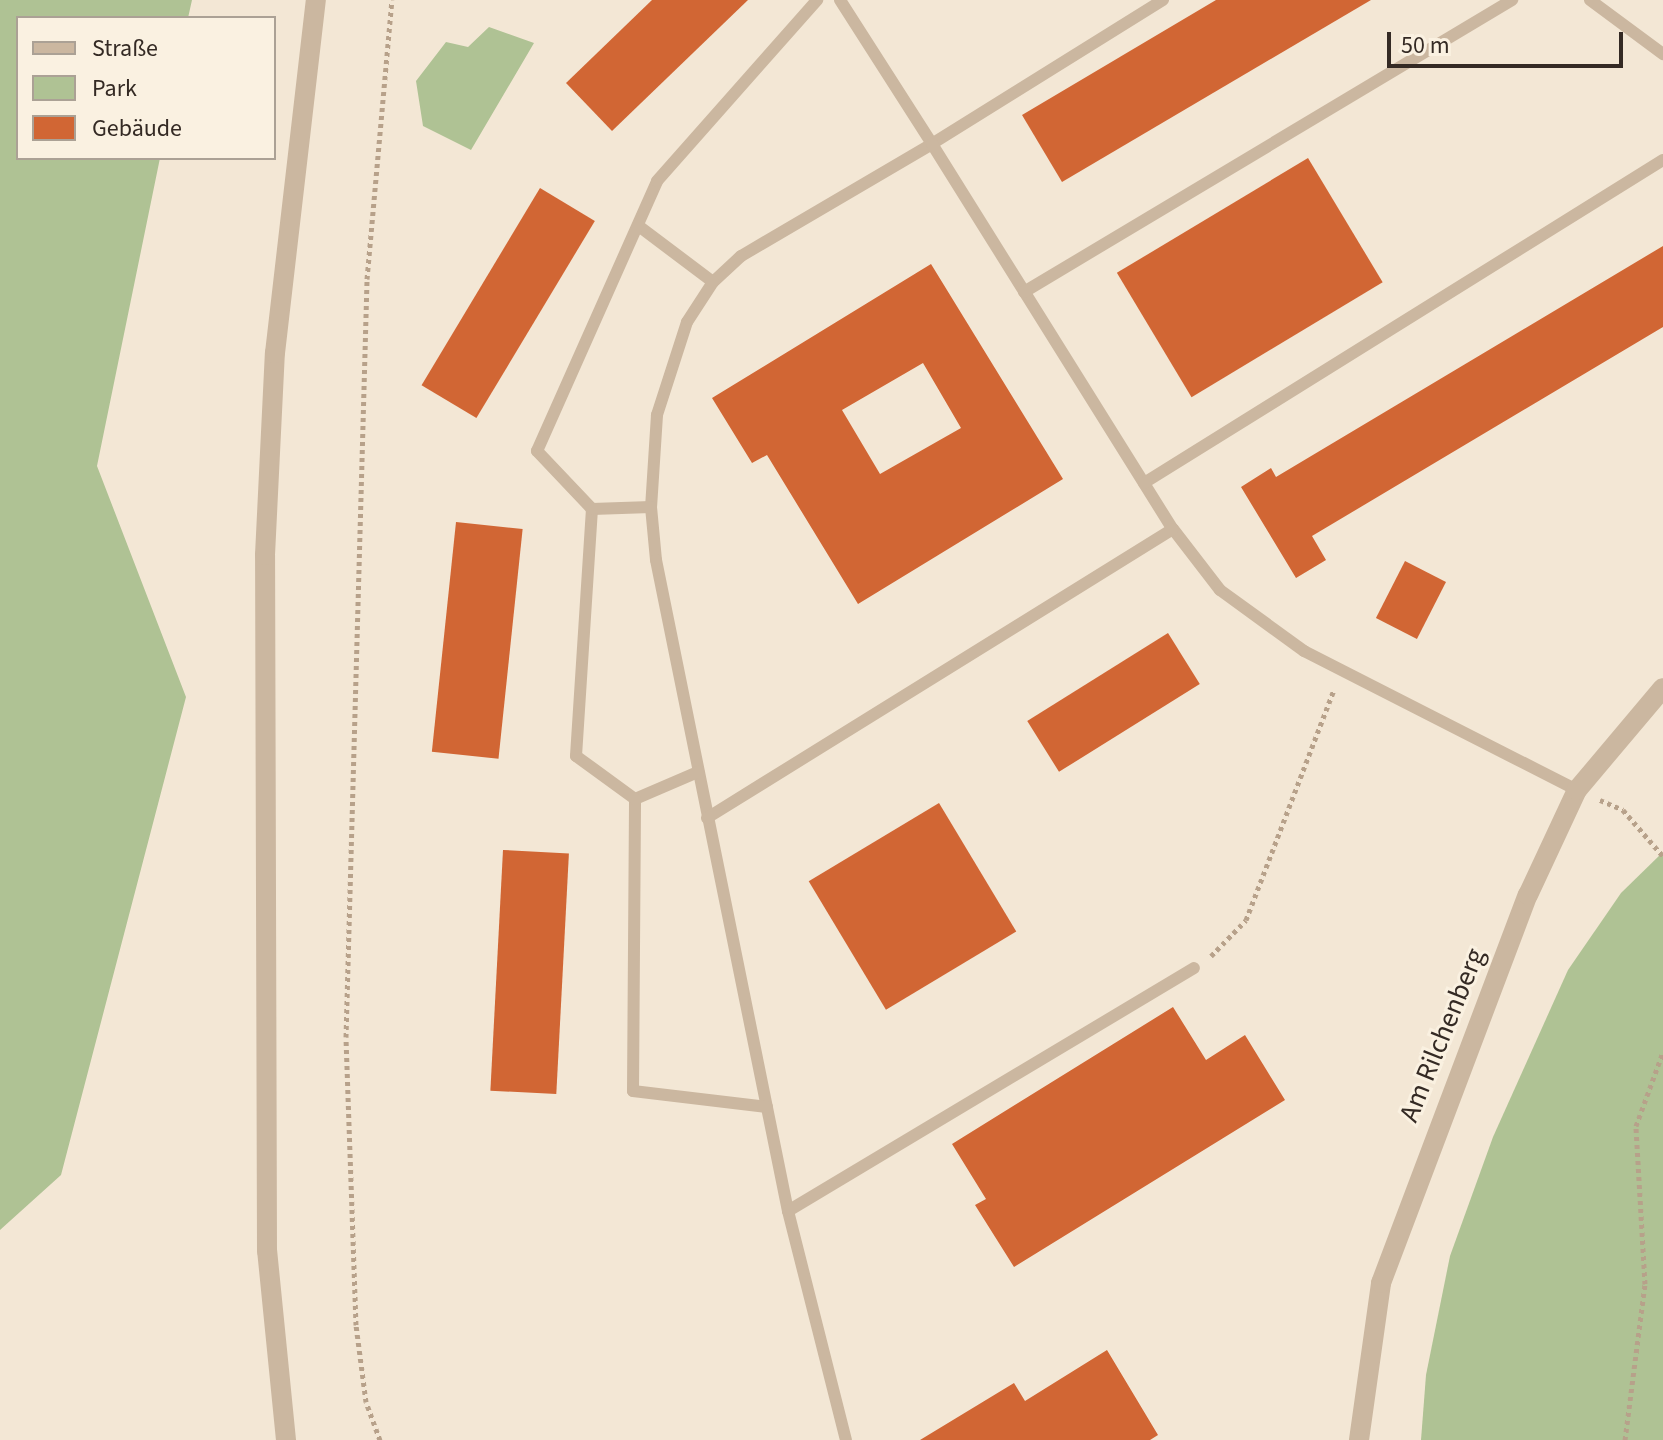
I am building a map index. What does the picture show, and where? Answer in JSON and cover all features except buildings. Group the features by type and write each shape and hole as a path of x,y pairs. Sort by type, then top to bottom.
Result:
{"street":[{"path":"286,1440 267,1251 265,555 276,337 316,0"},
{"name":"Am Rilchenberg","path":"1359,1440 1371,1324 1403,1214 1577,790 1663,688"}],"lane":[{"path":"635,799 576,756 592,509 537,451 640,227 657,181 817,0"},
{"path":"840,0 1173,529 1220,590 1342,670 1577,790"},
{"path":"846,1440 788,1211 698,772 651,507 657,415 687,322 713,282 741,256 932,144 1163,0"},
{"path":"1024,292 1512,0"},
{"path":"1590,0 1663,54"},
{"path":"1144,483 1663,160"},
{"path":"640,227 713,282"},
{"path":"592,509 651,507"},
{"path":"707,818 1173,529"},
{"path":"635,799 698,772"},
{"path":"635,799 633,1091 767,1107"},
{"path":"788,1211 1194,968"}],"path":[{"path":"380,1440 366,1402 356,1325 346,1037 367,279 392,0"},
{"path":"1194,968 1246,920 1342,670"},
{"path":"1577,790 1623,810 1663,856"},
{"path":"1625,1440 1645,1284 1636,1126 1663,1052"}],"green space":[{"path":"0,0 192,0 188,16 16,16 16,160 160,160 97,466 186,697 61,1175 0,1230"},
{"path":"489,27 534,43 471,150 423,126 416,81 446,42 468,47"},
{"path":"1663,852 1663,1440 1421,1440 1426,1375 1450,1256 1493,1137 1568,970 1621,893"}]}
